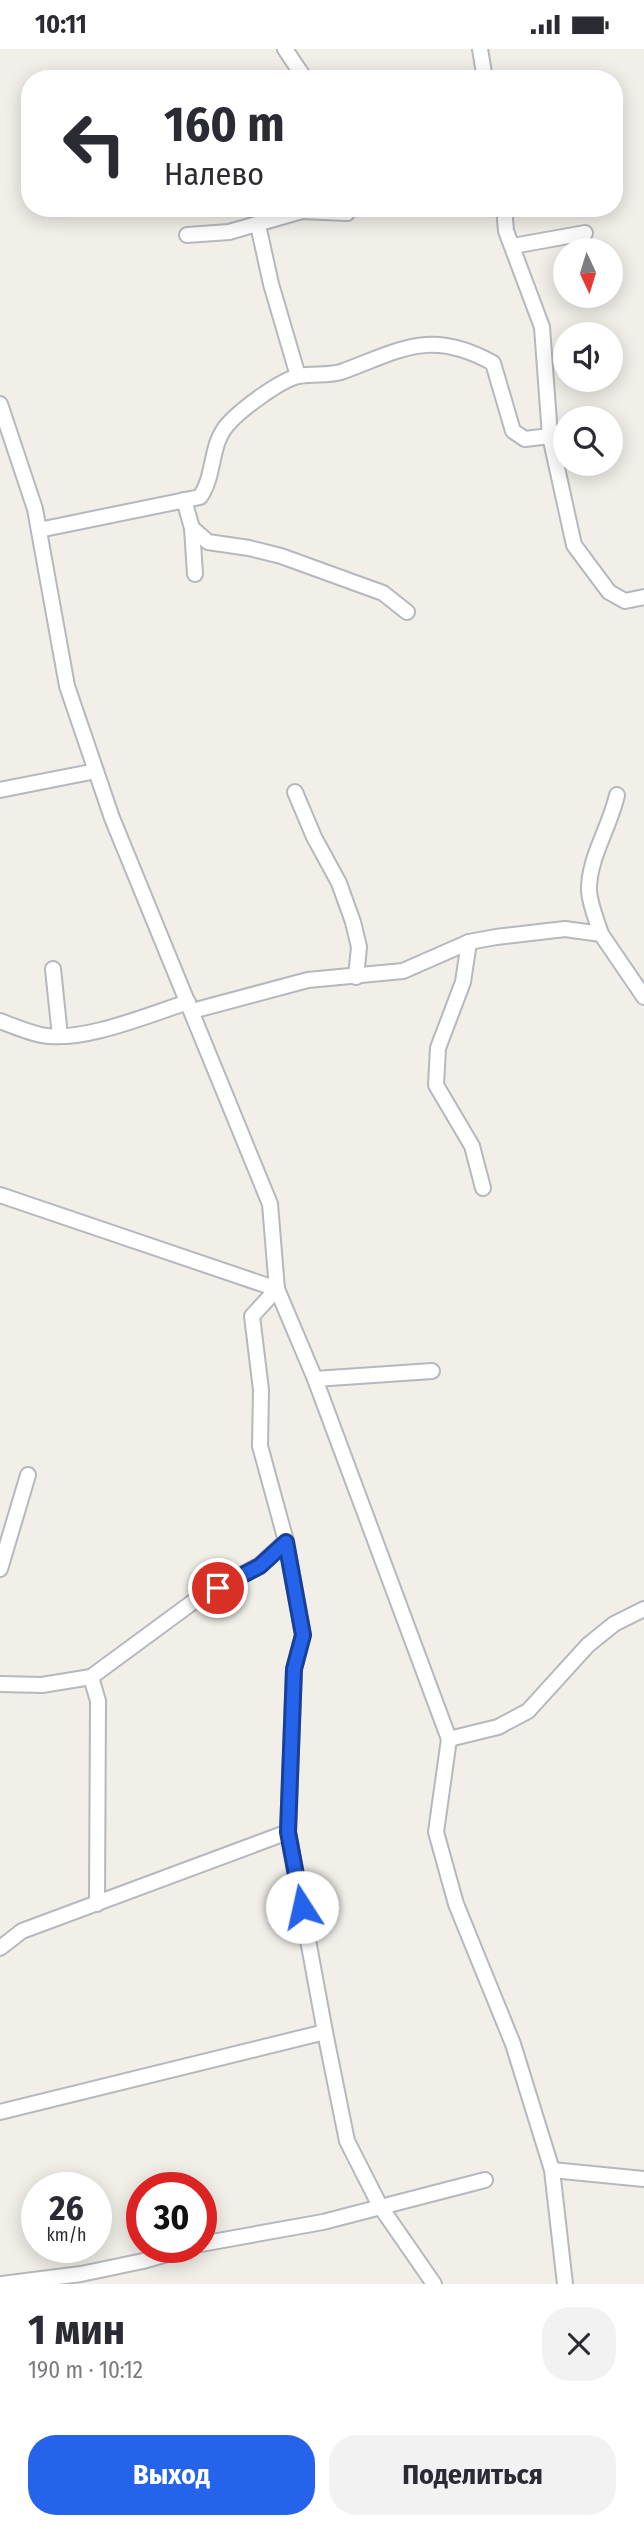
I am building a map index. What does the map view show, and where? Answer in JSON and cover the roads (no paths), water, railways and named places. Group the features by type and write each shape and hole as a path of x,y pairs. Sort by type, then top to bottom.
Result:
{"street":[{"path":"285,49 299,70"},
{"path":"480,49 484,70"},
{"path":"187,235 229,232 283,217"},
{"path":"504,217 506,231 542,327 550,436 574,545 609,592 625,601 644,597"},
{"path":"258,225 271,284 298,376"},
{"path":"513,246 585,233"},
{"path":"39,530 201,497 207,487 216,441 228,424 264,394 298,376 339,373 395,350 427,343 452,346 493,363 513,431 524,439 550,436"},
{"path":"0,404 35,509 67,686 112,818 270,1204 277,1289 315,1379 449,1738 436,1832 456,1904 513,2044 552,2170 565,2284"},
{"path":"184,500 192,528 195,574"},
{"path":"192,528 208,542 281,556 383,593 407,612"},
{"path":"0,790 96,772"},
{"path":"295,792 314,837 339,883 354,922 359,947 356,977"},
{"path":"617,795 590,875 589,894 601,934 644,997"},
{"path":"0,1021 43,1035 60,1036 308,980 403,971 469,942 565,929 601,934"},
{"path":"469,942 463,982 438,1048 436,1085 472,1146 483,1188"},
{"path":"53,969 60,1036"},
{"path":"0,1195 277,1289"},
{"path":"277,1289 253,1316 261,1390 260,1446 286,1542 303,1635 294,1669 288,1832 347,2141 380,2206 434,2284"},
{"path":"315,1379 432,1371"},
{"path":"0,1569 28,1475"},
{"path":"0,1684 42,1685 91,1677 197,1599 260,1566 286,1542"},
{"path":"449,1738 498,1727 528,1711 588,1645 614,1624 644,1609"},
{"path":"91,1677 98,1702 97,1904"},
{"path":"0,1948 22,1931 288,1832"},
{"path":"0,2112 325,2032"},
{"path":"552,2170 644,2179"},
{"path":"217,2241 323,2222 485,2179"},
{"path":"2,2284 81,2274 133,2263"}]}
